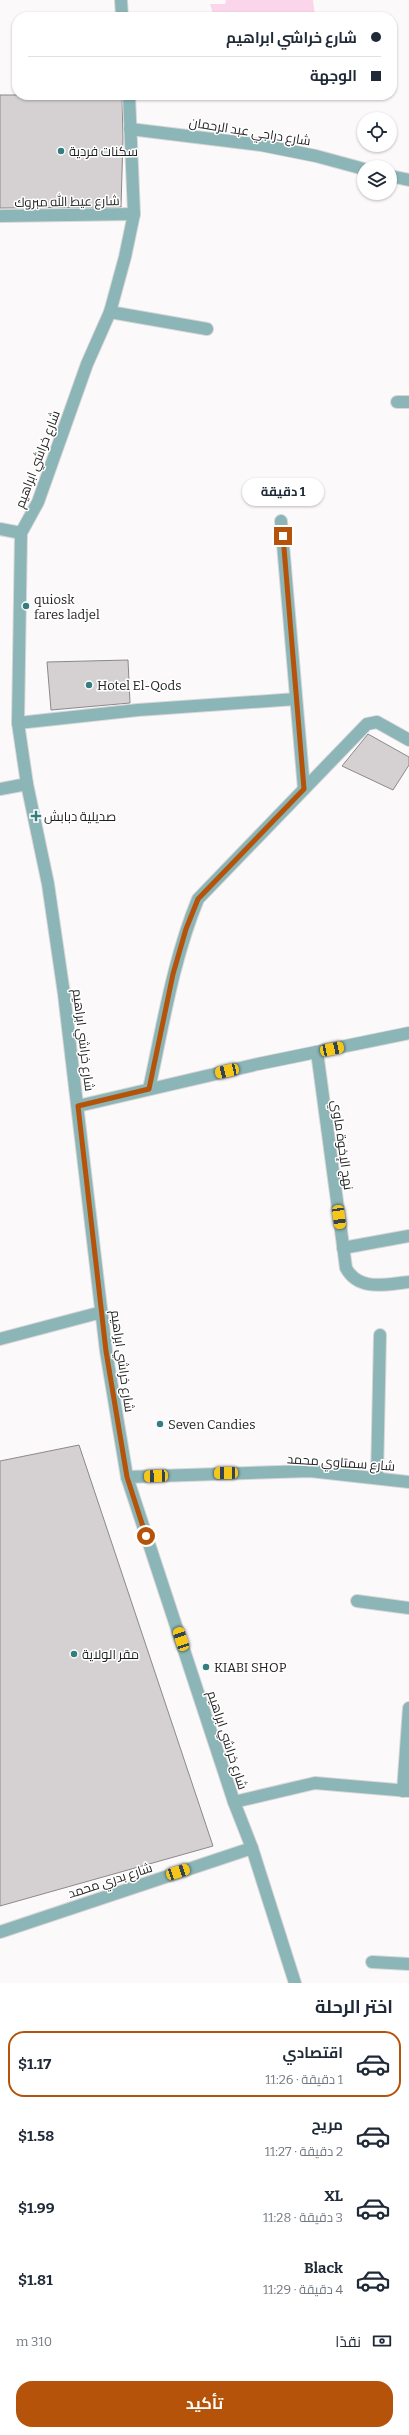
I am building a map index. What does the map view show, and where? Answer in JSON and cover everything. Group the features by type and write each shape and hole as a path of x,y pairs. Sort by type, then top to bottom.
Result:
{"street":[{"path":"121,0 122,12"},
{"name":"شارع خراشي ابراهيم","path":"129,100 134,214 110,312 87,364 38,502 21,533 18,723 27,784 48,884 78,1106 102,1312 127,1477 234,1802 252,1848 294,1983"},
{"name":"شارع دراجي عبد الرحمان","path":"130,129 261,144 316,156 357,167"},
{"path":"397,177 409,180"},
{"name":"شارع عيط الله مبروك","path":"0,216 73,213 134,214"},
{"path":"110,312 207,329"},
{"path":"281,521 304,789"},
{"path":"0,529 21,533"},
{"path":"18,723 138,710 296,699"},
{"path":"149,1089 173,974 186,929 198,899 354,736 371,722 409,740"},
{"path":"0,789 27,784"},
{"path":"78,1106 149,1089 409,1033"},
{"name":"نهج الإخوة ماوي","path":"317,1052 346,1268 356,1281 374,1285 409,1282"},
{"path":"343,1248 409,1236"},
{"path":"0,1339 102,1312"},
{"path":"377,1478 380,1335"},
{"name":"شارع سمتاوي محمد","path":"127,1477 310,1471 409,1482"},
{"path":"357,1601 409,1608"},
{"path":"234,1802 315,1783 406,1791 409,1708"},
{"name":"شارع بدري محمد","path":"0,1932 252,1848"},
{"path":"372,1962 409,1964"}],"shaded area":[{"path":"226,0 313,0 314,12 212,12 210,4 225,4"}],"building":[{"name":"سكنات فردية","path":"0,95 12,95 12,100 122,100 123,138 121,207 0,208"},
{"name":"Hotel El-Qods","path":"128,660 130,703 51,710 47,662"},
{"path":"368,734 409,757 409,765 393,790 342,766"},
{"name":"مقر الولاية","path":"79,1445 213,1846 0,1906 0,1461"}],"place":[{"name":"سكنات فردية","path":"61,151"},
{"name":"quiosk fares ladjel","path":"26,606"},
{"name":"Hotel El-Qods","path":"89,685"},
{"name":"صديلية دبابش","path":"36,816"},
{"name":"Seven Candies","path":"160,1424"},
{"name":"مقر الولاية","path":"74,1654"},
{"name":"KIABI SHOP","path":"206,1667"}],"route":[{"path":"146,1536 127,1477 106,1351 78,1106 149,1089 173,974 186,929 198,899 304,789 283,536"}]}
